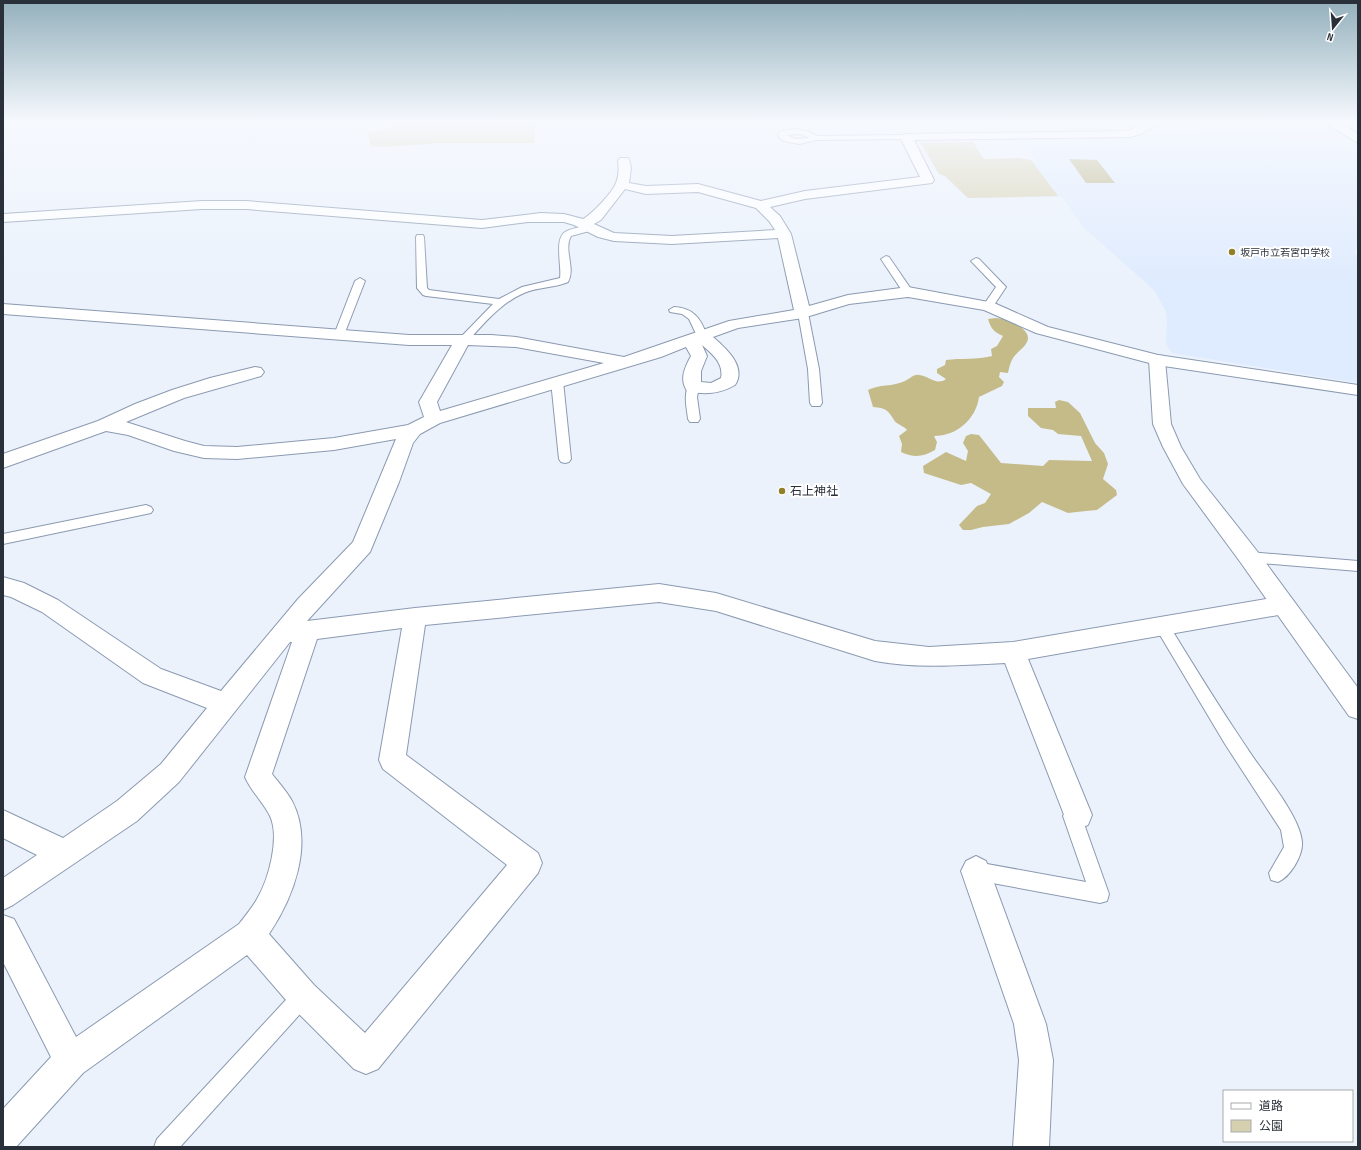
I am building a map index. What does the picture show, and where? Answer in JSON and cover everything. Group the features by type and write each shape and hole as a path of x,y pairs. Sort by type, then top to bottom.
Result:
{"street":[{"path":"587,226 622,185 624,175"},
{"path":"622,185 646,190 698,188 761,205 805,196 928,180 925,175"},
{"path":"3,218 202,204 246,205 476,224 518,218 557,218 568,219 587,226 605,236 672,240 784,234"},
{"path":"761,205 775,219 784,234 804,313"},
{"path":"105,425 131,429 204,452 276,450 334,444 413,430 434,418 655,354 735,324 804,313 848,300 908,292 988,306 1042,330 1157,360 1358,390"},
{"path":"3,309 409,340 491,340 516,342 624,362"},
{"path":"696,339 722,354 729,366 731,374 729,382 717,387 701,389 693,387 691,374 699,356 696,348 696,339"},
{"path":"434,418 428,402 462,341"},
{"path":"1157,360 1162,424 1172,447 1192,484 1249,557 1358,708"},
{"path":"3,461 105,425 137,409 178,393 216,381 255,372"},
{"path":"3,1135 71,1061 148,1005 250,935 268,909 278,887 288,847 287,829 282,810 258,777 296,631 306,605 362,546 404,442 413,430"},
{"path":"3,586 16,589 50,606 152,676 226,704"},
{"path":"3,895 127,811 170,772 226,704 296,631 415,617 659,593 716,602 875,651 891,654 929,657 1013,652 1284,605"},
{"path":"250,935 303,996 366,1057 528,863 392,760 415,617"},
{"path":"1013,652 1078,814"},
{"path":"3,824 64,853"},
{"path":"976,872 1030,1024 1036,1060 1031,1147"},
{"path":"3,930 71,1061"}],"lane":[{"path":"462,341 490,311 521,290 551,285 565,280 567,272 564,244 565,236 587,226"},
{"path":"420,237 420,268 422,288 426,293 502,302"},
{"path":"886,259 908,292"},
{"path":"976,261 1001,287 988,306"},
{"path":"339,335 360,281"},
{"path":"674,310 684,310 688,312 695,320 696,339"},
{"path":"804,313 811,350 816,390 816,403"},
{"path":"558,381 565,459"},
{"path":"693,387 691,397 694,419"},
{"path":"3,539 146,510"},
{"path":"1249,557 1358,566"},
{"path":"1162,626 1242,756 1272,800 1288,828 1293,842 1291,852 1278,873"},
{"path":"976,872 1100,894 1072,816 1078,814"},
{"path":"165,1147 303,996"}],"shaded area":[{"name":"坂戸市立若宮中学校","path":"940,175 1358,175 1358,247 1354,252 1358,259 1358,383 1172,353 1166,344 1166,311 1154,290 1083,227 1062,197 967,198 944,176"},
{"path":"1080,175 1108,175 1115,183 1086,183"},
{"path":"996,318 1007,320 1016,324 1022,328 1028,337 1026,344 1012,360 1008,373 1000,372 999,377 1004,382 1002,386 979,397 974,412 964,425 950,433 934,436 937,442 935,450 918,456 901,452 902,444 899,436 907,430 895,421 886,410 873,407 868,390 900,383 917,375 936,381 942,381 946,379 937,373 937,369 945,365 946,360 992,356 991,349 997,346 1003,336 993,330 990,325 988,319"},
{"path":"1059,400 1068,402 1080,413 1095,443 1104,453 1108,464 1103,479 1116,490 1117,495 1097,510 1068,513 1042,502 1029,513 1009,524 963,530 959,525 977,506 985,503 991,494 971,483 961,485 924,473 923,466 946,452 966,461 968,451 963,443 966,436 971,434 979,435 1001,463 1043,466 1049,460 1092,461 1081,436 1058,434 1053,430 1041,428 1028,416 1028,408 1056,408 1055,402"}],"green space":[{"path":"941,175 1042,175 1058,196 968,198 945,176"}],"place":[{"name":"坂戸市立若宮中学校","path":"1232,252"},
{"name":"石上神社","path":"782,491"}]}
